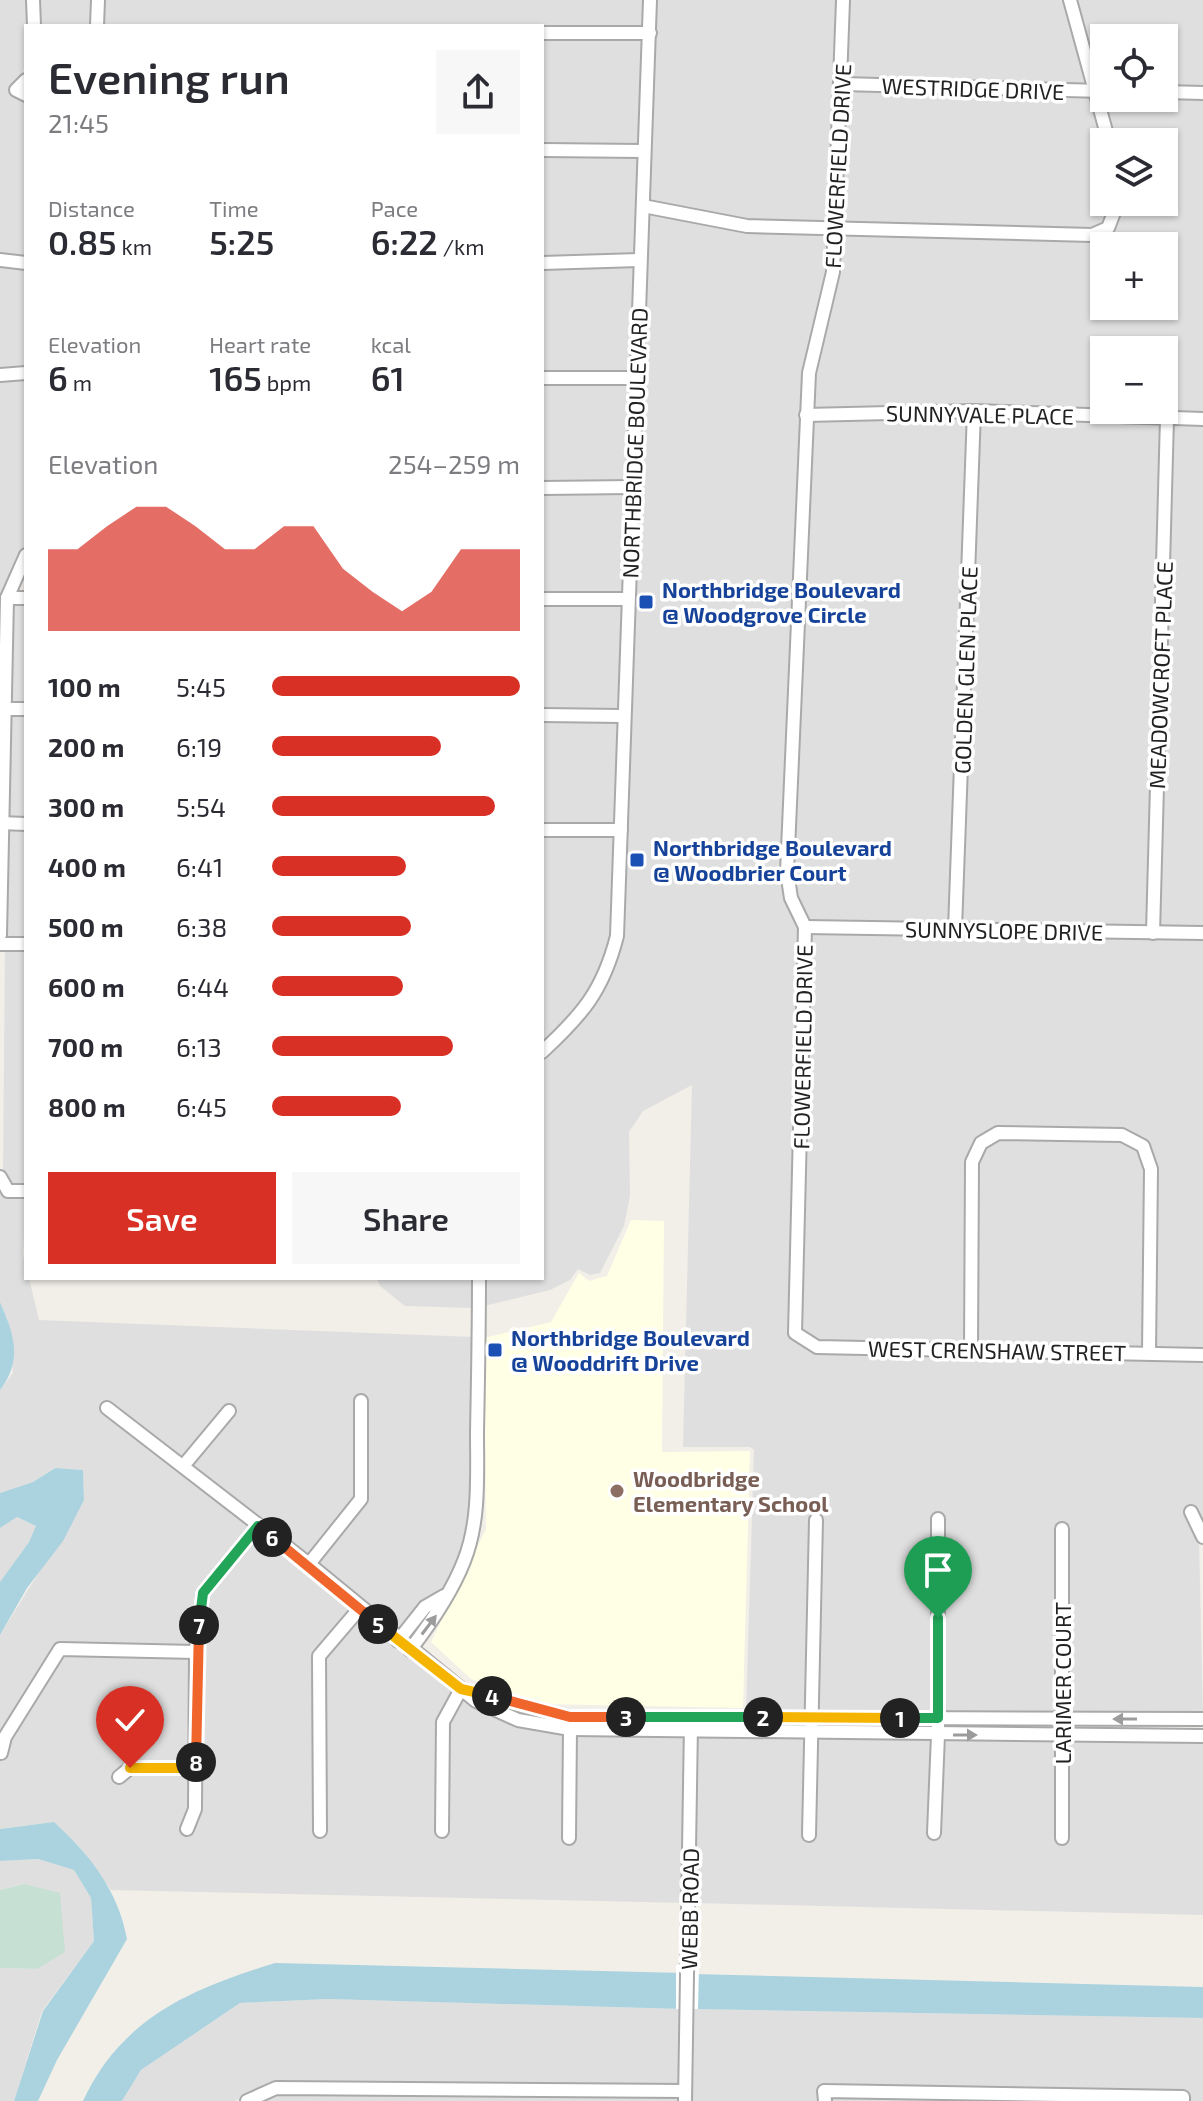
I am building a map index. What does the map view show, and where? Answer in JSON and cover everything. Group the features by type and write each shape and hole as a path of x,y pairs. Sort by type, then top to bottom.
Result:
{"street":[{"path":"33,0 34,24"},
{"path":"97,24 98,0"},
{"name":"NORTHBRIDGE BOULEVARD","path":"544,1050 578,1019 599,990 617,936 622,716 639,378 642,151 650,0"},
{"name":"FLOWERFIELD DRIVE","path":"795,1333 805,927 791,898 787,872 806,415 809,373 833,272 843,0"},
{"path":"1070,0 1090,61"},
{"path":"544,33 650,33"},
{"path":"24,82 16,90 24,94"},
{"name":"WESTRIDGE DRIVE","path":"842,84 1090,91"},
{"path":"1178,92 1203,93"},
{"path":"544,150 642,151"},
{"path":"643,206 747,226 1092,235 1108,228 1113,216"},
{"path":"0,260 24,263"},
{"path":"544,263 639,260"},
{"path":"0,375 24,373"},
{"path":"544,378 639,378"},
{"name":"SUNNYVALE PLACE","path":"806,415 974,411 1090,415"},
{"name":"GOLDEN GLEN PLACE","path":"955,929 974,411"},
{"name":"SUNNYVALE PLACE","path":"1178,418 1203,419"},
{"name":"MEADOWCROFT PLACE","path":"1153,933 1167,424"},
{"path":"544,488 632,487"},
{"path":"0,935 7,598 24,560"},
{"path":"7,598 24,598"},
{"path":"544,599 628,599"},
{"path":"5,709 24,709"},
{"path":"544,715 622,716"},
{"path":"1,823 24,824"},
{"path":"544,830 621,830"},
{"name":"SUNNYSLOPE DRIVE","path":"805,927 1203,933"},
{"path":"0,944 24,944"},
{"path":"971,1348 972,1162 981,1143 998,1133 1122,1135 1143,1146 1151,1169 1149,1353"},
{"path":"0,1177 8,1191 24,1191"},
{"path":"410,1650 438,1614 444,1596 464,1562 475,1512 479,1280"},
{"name":"WEST CRENSHAW STREET","path":"795,1333 817,1347 1203,1355"},
{"path":"309,1564 361,1499 361,1401"},
{"path":"107,1408 309,1564 398,1641 461,1689 492,1710 518,1720 570,1729 813,1717 1203,1719"},
{"path":"184,1465 229,1411"},
{"path":"1191,1512 1203,1537"},
{"path":"934,1833 938,1735 938,1519"},
{"path":"809,1835 816,1520"},
{"path":"187,1829 195,1809 196,1652 203,1593 258,1526"},
{"name":"LARIMER COURT","path":"1062,1529 1062,1838"},
{"path":"398,1641 425,1607 444,1596"},
{"path":"320,1831 319,1656 360,1608"},
{"path":"1,1753 5,1737 60,1649 196,1652"},
{"path":"461,1689 570,1717 813,1732 1203,1736"},
{"path":"442,1831 443,1722 461,1689"},
{"name":"WEBB ROAD","path":"685,2096 692,1723"},
{"path":"569,1838 570,1729"},
{"path":"119,1777 130,1768 196,1768"},
{"path":"247,2101 276,2088 685,2096"},
{"path":"825,2096 1183,2099"}],"shaded area":[{"path":"0,0 29,0 28,24 24,24 24,69 14,95 24,100 24,257 0,255"},
{"path":"38,0 93,0 92,24 38,24"},
{"path":"102,0 645,0 645,28 544,28 544,24 102,24"},
{"path":"655,0 839,0 829,224 748,221 647,201"},
{"path":"848,0 1065,0 1089,86 847,79"},
{"path":"1075,0 1203,0 1203,88 1178,87 1178,24 1090,24 1090,54"},
{"path":"544,38 645,38 638,146 544,145"},
{"path":"847,89 1090,96 1090,112 1096,112 1100,128 1090,128 1090,216 1107,216 1104,224 1091,230 838,224"},
{"path":"1178,98 1203,99 1203,413 1178,413 1178,336 1090,336 1090,412 811,409 813,374 838,235 1090,240 1090,320 1178,320 1178,232 1108,232 1112,230 1118,216 1178,216 1178,128 1110,128 1106,112 1178,112"},
{"path":"544,156 638,156 634,255 544,258"},
{"path":"647,212 747,231 828,234 828,271 804,371 801,410 782,871 800,929 788,1335 815,1352 1203,1360 1203,1526 1193,1506 1185,1510 1199,1541 1203,1714 1067,1713 1066,1524 1058,1524 1057,1713 943,1713 942,1514 934,1514 933,1713 818,1712 821,1516 812,1515 808,1712 746,1712 754,1450 750,1447 683,1447 692,1085 643,1111 629,1132 630,1196 624,1226 600,1273 590,1275 578,1269 570,1280 550,1290 484,1306 484,1280 544,1280 544,1057 581,1023 602,993 622,938 637,487 644,383"},
{"path":"0,266 24,268 24,368 0,369"},
{"path":"634,266 635,372 544,372 544,268"},
{"path":"24,378 24,548 2,593 0,710 0,380"},
{"path":"544,383 634,383 628,482 544,482"},
{"path":"969,417 951,923 808,922 795,896 792,871 810,420"},
{"path":"979,417 1090,421 1090,424 1162,424 1148,927 960,923"},
{"path":"1171,424 1203,424 1203,928 1158,927"},
{"path":"627,492 623,594 544,593 544,493"},
{"path":"12,603 24,603 24,704 10,704"},
{"path":"544,604 623,604 618,711 544,710"},
{"path":"9,714 24,715 24,818 6,818"},
{"path":"544,721 618,722 616,824 544,825"},
{"path":"6,829 24,829 24,939 5,939"},
{"path":"544,835 616,835 612,935 606,962 575,1015 544,1044"},
{"path":"809,933 1203,939 1203,1349 1154,1348 1145,1141 979,1138 966,1342 819,1342 799,1330"},
{"path":"5,949 24,950 24,1186 11,1186 3,1172"},
{"path":"999,1138 1121,1140 1139,1150 1146,1170 1144,1347 976,1343 977,1163 984,1147"},
{"path":"0,1187 7,1198 24,1197 24,1280 29,1280 39,1320 474,1337 468,1533 460,1560 440,1592 398,1634 315,1563 365,1499 365,1396 356,1396 356,1497 308,1557 191,1465 235,1411 229,1403 183,1458 106,1401 101,1410 251,1527 199,1590 192,1646 60,1643 0,1738 0,1635 84,1500 83,1470 54,1468 33,1482 0,1493 0,1390 13,1373 7,1318 0,1302"},
{"name":"Woodbridge Elementary School","path":"631,1220 664,1221 662,1452 750,1451 743,1708 542,1704 471,1679 431,1642 486,1529 484,1338 551,1322 579,1273 589,1281 607,1276"},
{"path":"378,1280 474,1280 474,1308 405,1306 380,1286"},
{"path":"17,1517 36,1526 29,1542 0,1582 0,1528"},
{"path":"259,1533 353,1609 314,1656 315,1836 325,1835 324,1658 361,1615 455,1691 439,1722 438,1836 447,1835 448,1723 463,1697 490,1715 517,1725 565,1733 565,1843 573,1843 574,1734 686,1735 685,1903 111,1890 78,1845 54,1822 0,1829 0,1758 5,1759 9,1739 62,1654 191,1657 191,1762 128,1764 113,1775 118,1784 132,1773 191,1773 190,1808 181,1831 189,1835 199,1811 200,1652 207,1596"},
{"path":"696,1735 808,1737 805,1840 813,1841 817,1738 933,1740 929,1837 938,1838 943,1740 1058,1740 1058,1843 1066,1842 1067,1741 1203,1741 1203,1915 694,1903"},
{"path":"38,1859 74,1870 91,1898 94,1941 42,2011 14,2101 0,2101 0,1968 37,1969 24,1884 0,1890 0,1861"},
{"path":"24,1884 60,1893 65,1952 37,1969 0,1968 0,1890"},
{"path":"328,1999 683,2009 681,2086 274,2083 235,2101 122,2101 141,2070 240,2003"},
{"path":"693,2009 1203,2018 1203,2101 1187,2101 1187,2092 820,2086 820,2101 690,2101"},
{"path":"277,2093 680,2096 680,2101 260,2101"},
{"path":"829,2097 1094,2101 829,2101"}],"water":[{"path":"0,1302 12,1336 14,1357 12,1368 0,1390"},
{"path":"55,1468 83,1470 84,1500 63,1541 27,1588 0,1635 0,1582 29,1542 36,1526 17,1517 0,1528 0,1493 33,1482"},
{"path":"54,1822 101,1874 117,1905 127,1939 57,2060 38,2101 14,2101 43,2011 94,1941 91,1898 74,1870 38,1859 0,1861 0,1829"},
{"path":"275,1963 684,1973 683,2009 328,1999 240,2003 141,2070 122,2101 83,2101 99,2072 118,2048 162,2010 215,1984"},
{"path":"693,1974 1203,1987 1203,2018 693,2009"}],"pier":[{"path":"676,1965 699,1965 698,2009 676,2009"}],"place":[{"name":"Northbridge Boulevard @ Woodgrove Circle","path":"646,602"},
{"name":"Northbridge Boulevard @ Woodbrier Court","path":"637,860"},
{"name":"Northbridge Boulevard @ Wooddrift Drive","path":"495,1350"},
{"name":"Woodbridge Elementary School","path":"617,1491"}],"route":[{"path":"130,1768 196,1768 196,1652 203,1593 258,1526 461,1689 570,1717 938,1718 938,1618"}]}
